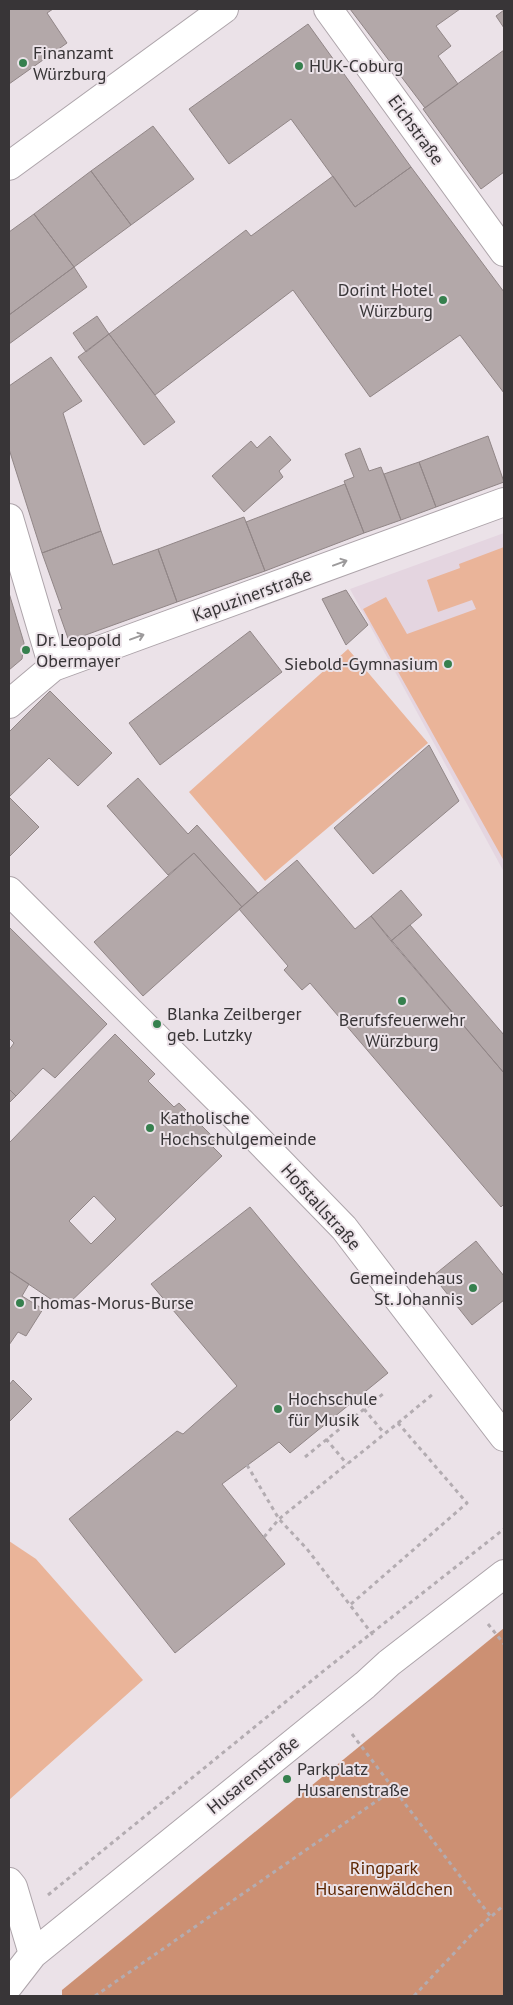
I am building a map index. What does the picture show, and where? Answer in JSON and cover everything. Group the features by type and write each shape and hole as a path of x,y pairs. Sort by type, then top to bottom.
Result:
{"street":[{"path":"9,166 224,9"},
{"name":"Eichstraße","path":"328,9 504,252"},
{"name":"Kapuzinerstraße","path":"9,704 53,667 504,502"},
{"path":"9,518 53,667"},
{"name":"Hofstallstraße","path":"9,891 241,1122 344,1228 504,1437"},
{"name":"Husarenstraße","path":"9,1985 32,1954 365,1686 389,1663 504,1574"},
{"path":"9,1882 13,1887 32,1954"},
{"path":"9,1940 32,1954"}],"path":[{"path":"305,1457 384,1393"},
{"path":"264,1537 279,1519 424,1401"},
{"path":"364,1409 384,1433"},
{"path":"350,1605 467,1503 398,1423"},
{"path":"326,1439 347,1464"},
{"path":"247,1465 279,1519 307,1549 372,1633 389,1663"},
{"path":"22,1916 372,1633 504,1529"},
{"path":"333,1710 491,1916"},
{"path":"95,1996 394,1789"},
{"path":"414,1996 474,1932 504,1905"}],"shaded area":[{"name":"Siebold-Gymnasium","path":"504,533 504,872 350,589"},
{"name":"Siebold-Gymnasium","path":"504,547 504,861 363,609 386,597 407,634 476,609 472,600 438,612 427,580 460,568 459,564"},
{"path":"348,649 428,743 265,881 189,792"},
{"path":"9,1541 36,1559 143,1680 9,1800"}],"green space":[{"name":"Ringpark Husarenwäldchen","path":"504,1628 504,1996 62,1996 62,1990"}],"building":[{"name":"Finanzamt Würzburg","path":"9,9 53,9 47,13 67,43 9,84"},
{"path":"350,9 460,9 436,26 451,46 438,56 458,84 425,108"},
{"path":"504,10 504,28 496,16"},
{"path":"308,24 411,167 355,207 291,119 229,164 189,109"},
{"path":"504,50 504,172 481,189 423,109"},
{"path":"153,126 194,179 131,225 91,171"},
{"path":"411,167 504,292 504,393 460,335 370,397 293,290 155,395 109,334 246,230 251,236 333,176 355,207"},
{"path":"91,171 131,225 74,267 34,214"},
{"path":"34,214 74,267 9,315 9,232"},
{"path":"74,267 87,287 9,344 9,315"},
{"path":"97,316 109,334 86,352 73,333"},
{"path":"109,334 175,422 144,445 78,357"},
{"path":"51,357 82,401 63,413 101,531 42,553 9,449 9,386"},
{"path":"270,436 291,460 279,471 283,477 244,512 212,476 251,441 257,448"},
{"path":"488,436 504,482 436,507 419,462"},
{"path":"360,448 369,471 381,467 401,520 364,533 344,481 354,477 345,454"},
{"path":"419,462 436,507 401,520 384,474"},
{"path":"345,484 364,533 265,571 246,522"},
{"path":"244,517 265,571 177,602 158,549"},
{"path":"101,531 113,565 158,549 177,602 69,641 58,610 62,609 42,553"},
{"path":"346,590 368,625 346,645 322,599"},
{"path":"9,593 24,643 22,659 9,670"},
{"path":"250,631 282,672 160,765 129,723"},
{"path":"50,691 112,753 78,786 49,758 9,797 9,732"},
{"path":"429,745 459,801 373,874 334,828"},
{"path":"138,778 188,834 197,825 258,893 242,907 194,853 168,875 107,806"},
{"path":"9,797 39,827 9,857"},
{"path":"194,853 242,907 143,996 94,942"},
{"name":"Berufsfeuerwehr Würzburg","path":"297,860 355,929 371,916 504,1073 504,1204 501,1207 310,983 302,990 284,970 288,966 239,909"},
{"path":"401,890 422,915 391,941 371,916"},
{"path":"410,925 504,1035 504,1073 391,941"},
{"path":"9,927 107,1024 55,1078 43,1068 16,1096 9,1089 9,1050 14,1043 9,1038"},
{"path":"115,1034 155,1074 148,1081 174,1107 179,1103 217,1141 212,1146 222,1156 64,1308 9,1271 9,1143","holes":["94,1196 116,1219 91,1244 69,1221"]},
{"path":"9,1089 16,1096 9,1103"},
{"name":"Hochschule für Musik","path":"250,1207 388,1373 290,1453 279,1442 222,1484 285,1564 175,1653 69,1519 177,1431 183,1434 237,1386 151,1284"},
{"name":"Gemeindehaus St. Johannis","path":"476,1241 504,1276 504,1300 472,1325 433,1276"},
{"name":"Thomas-Morus-Burse","path":"9,1271 29,1284 22,1296 43,1309 26,1336 18,1332 9,1345"},
{"path":"13,1380 32,1399 9,1422 9,1385"}],"place":[{"name":"Finanzamt Würzburg","path":"23,63"},
{"name":"HUK-Coburg","path":"299,66"},
{"name":"Dorint Hotel Würzburg","path":"443,300"},
{"name":"Dr. Leopold Obermayer","path":"26,650"},
{"name":"Siebold-Gymnasium","path":"448,664"},
{"name":"Berufsfeuerwehr Würzburg","path":"402,1001"},
{"name":"Blanka Zeilberger geb. Lutzky","path":"157,1024"},
{"name":"Katholische Hochschulgemeinde","path":"150,1128"},
{"name":"Gemeindehaus St. Johannis","path":"473,1288"},
{"name":"Thomas-Morus-Burse","path":"20,1303"},
{"name":"Hochschule für Musik","path":"278,1409"},
{"name":"Parkplatz Husarenstraße","path":"287,1779"}]}
